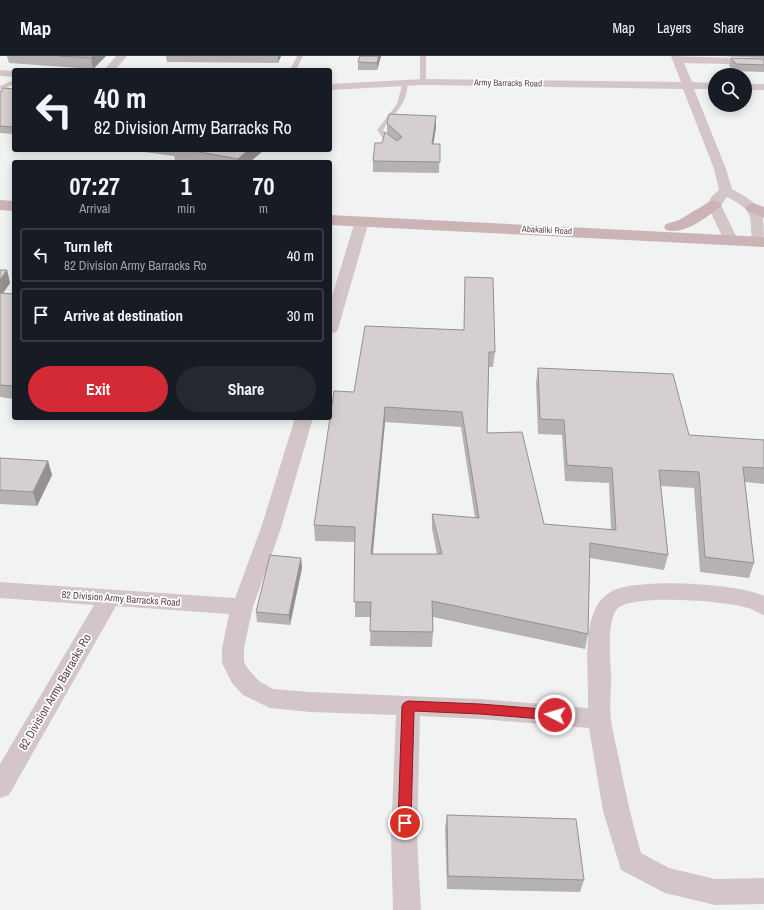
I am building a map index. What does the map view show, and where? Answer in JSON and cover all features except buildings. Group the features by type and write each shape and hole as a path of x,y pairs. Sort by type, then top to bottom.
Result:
{"main road":[{"path":"0,195 12,196"},
{"path":"0,205 12,206"},
{"path":"672,227 685,223 714,205"},
{"name":"Abakaliki Road","path":"332,210 672,227 729,235"},
{"name":"Abakaliki Road","path":"332,220 761,236"}],"street":[{"path":"111,68 122,56"},
{"path":"761,236 758,218 761,212 726,191 720,169 676,58 764,62"},
{"path":"0,74 12,74"},
{"name":"Army Barracks Road","path":"332,87 405,82 708,86"},
{"path":"752,87 764,87"},
{"path":"726,191 716,200 714,205 729,235"},
{"path":"332,321 362,221"},
{"path":"303,420 271,528 242,607 233,648 233,663 240,676 251,688 270,698 310,702 480,709 599,719"},
{"name":"82 Division Army Barracks Road","path":"0,590 242,607"},
{"path":"764,607 755,601 726,594 647,592 622,596 610,603 604,614 598,640 600,682 599,719 616,811 630,861 665,880 715,892 764,891"},
{"name":"82 Division Army Barracks Ro","path":"0,787 110,597"},
{"path":"407,910 404,838 408,706"}],"lane":[{"path":"294,68 300,56"},
{"path":"423,56 423,82"},
{"path":"397,148 386,139 380,130 385,121 397,110 402,102 405,95 405,82"},
{"path":"0,88 12,83"}],"route":[{"path":"405,823 408,706 480,709 555,715"}]}
